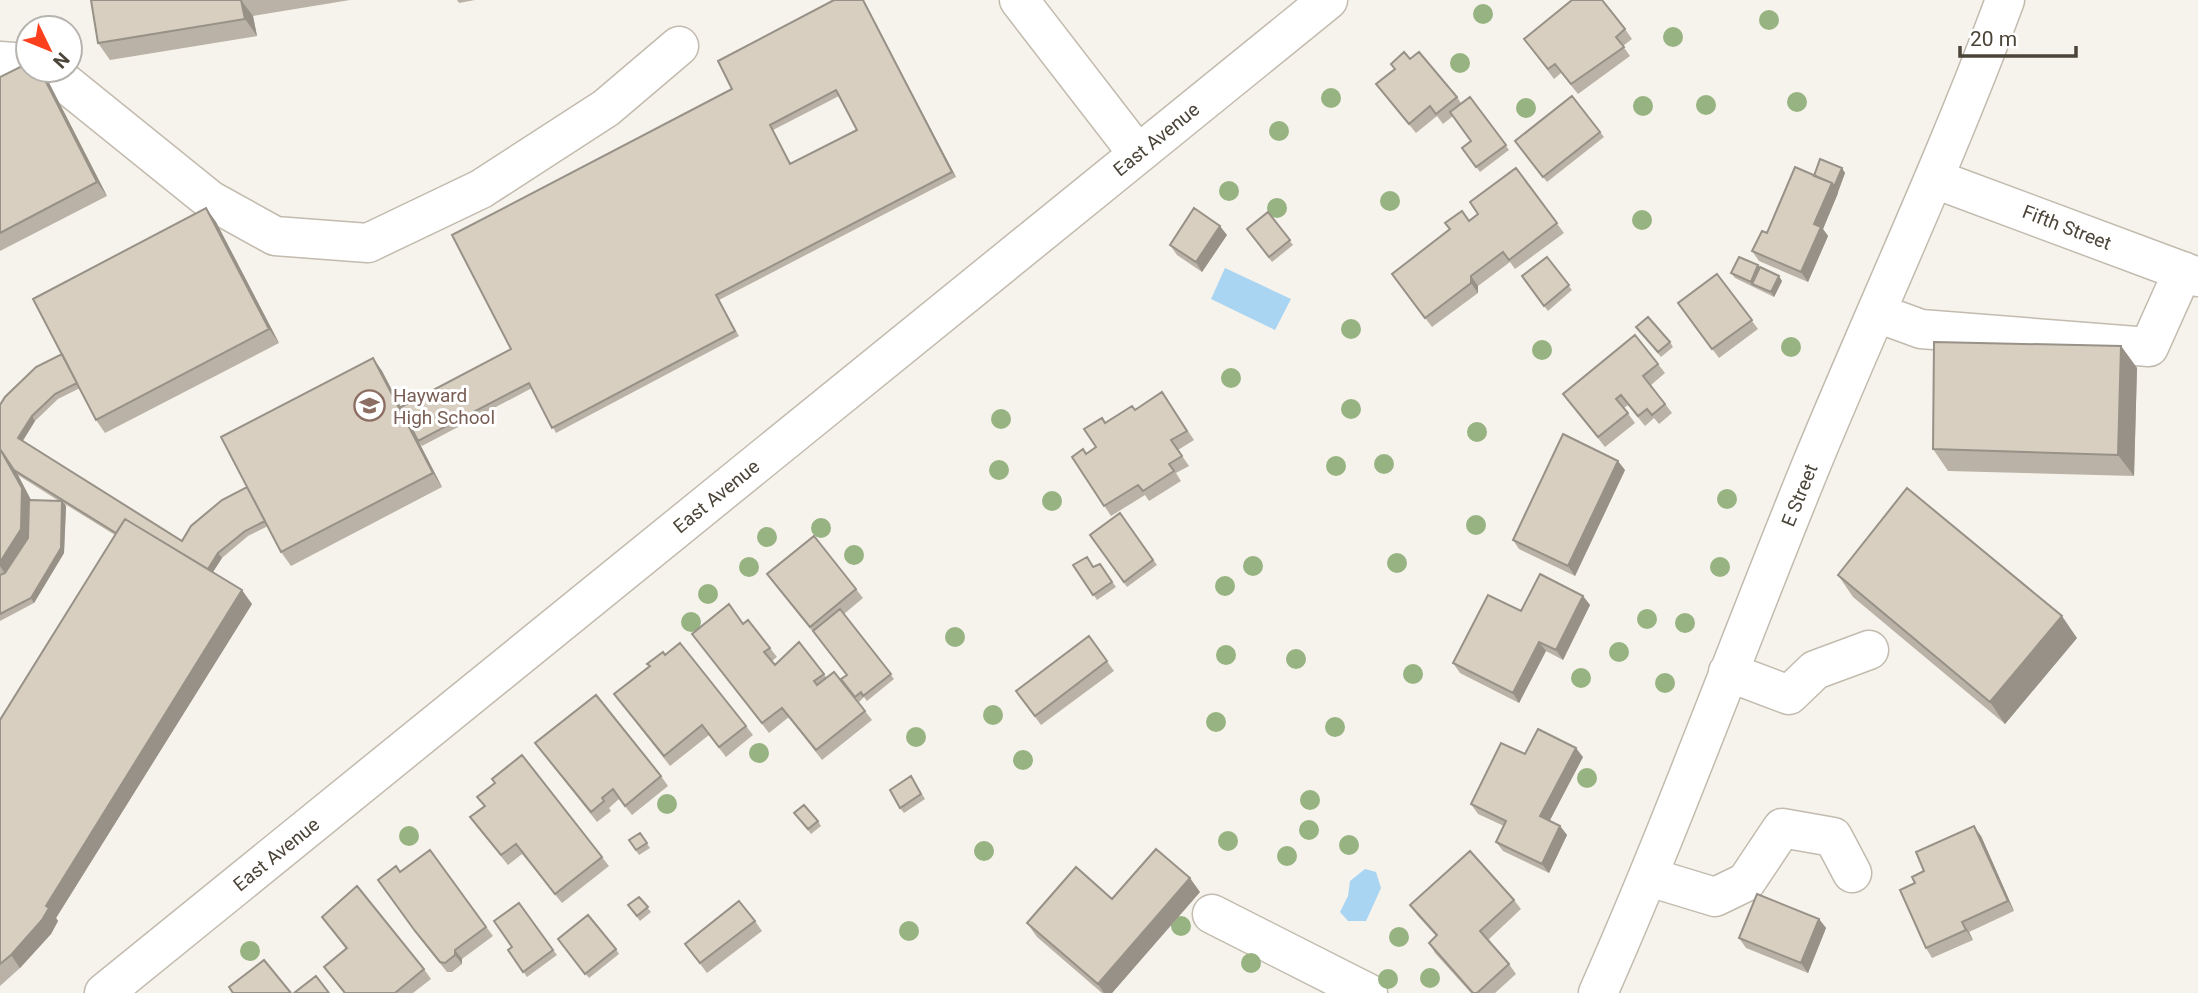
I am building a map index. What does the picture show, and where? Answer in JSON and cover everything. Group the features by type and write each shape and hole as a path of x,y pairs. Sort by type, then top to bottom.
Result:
{"street":[{"path":"1019,0 1138,154"},
{"name":"East Avenue","path":"104,993 1328,0"},
{"name":"E Street","path":"1598,993 1649,877 1813,460 1935,179 2006,0"},
{"path":"66,84 210,200 275,236 368,243 481,189 606,108 679,46"},
{"name":"Fifth Street","path":"1935,179 2190,274"},
{"path":"1877,313 1921,329 2149,347 2190,274"},
{"path":"1728,671 1789,695 1815,670 1869,650"},
{"path":"1649,877 1715,897 1746,882 1782,828 1833,838 1852,873"},
{"path":"1212,914 1368,993"}],"water":[{"path":"1225,268 1291,299 1275,330 1211,299"},
{"path":"1365,869 1376,872 1381,888 1366,921 1348,921 1340,912 1348,896 1350,881"}],"building":[{"path":"91,0 241,0 245,19 98,43"},
{"path":"834,0 863,0 952,172 716,295 735,331 552,428 529,383 418,441 401,407 511,349 452,235 732,89 718,61","holes":["836,90 857,130 790,164 770,125"]},
{"path":"1572,0 1602,0 1625,29 1616,37 1624,47 1571,84 1555,64 1548,69 1524,39"},
{"path":"1404,52 1410,59 1419,52 1457,97 1436,114 1430,106 1409,124 1376,84 1395,69 1391,64"},
{"path":"14,70 14,84 47,84 97,182 0,233 0,77"},
{"path":"1572,96 1600,132 1543,177 1515,141"},
{"path":"1470,97 1506,145 1476,167 1462,148 1471,141 1450,112"},
{"path":"1820,159 1842,168 1834,187 1832,183 1814,176"},
{"path":"1795,167 1832,183 1814,224 1821,227 1801,272 1752,251 1762,231 1767,233"},
{"path":"1516,168 1557,223 1509,260 1503,252 1471,276 1471,283 1425,318 1392,274 1450,229 1445,223 1462,211 1469,221 1478,214 1470,202"},
{"path":"206,208 269,329 96,420 33,299"},
{"path":"1194,208 1220,226 1196,262 1170,245"},
{"path":"1268,212 1290,240 1269,257 1247,229"},
{"path":"1547,257 1569,285 1544,306 1522,276"},
{"path":"1739,257 1758,265 1751,282 1731,273"},
{"path":"1760,267 1779,276 1771,292 1752,284"},
{"path":"1717,274 1752,320 1712,349 1678,303"},
{"path":"1648,317 1670,342 1658,352 1636,327"},
{"path":"1635,335 1658,364 1643,376 1665,404 1652,415 1647,409 1638,416 1621,395 1616,399 1628,413 1598,437 1563,394"},
{"path":"1934,342 2121,346 2118,455 1933,449"},
{"path":"62,354 77,383 55,394 32,416 18,438 182,541 191,526 222,500 247,487 265,521 245,531 218,553 208,569 125,519 116,533 14,470 0,449 0,405 36,367"},
{"path":"373,358 433,473 281,552 221,437"},
{"path":"1162,392 1187,431 1171,440 1182,456 1169,464 1174,471 1143,491 1138,485 1104,506 1072,457 1083,449 1086,454 1096,447 1084,429 1102,418 1105,423 1132,406 1135,410"},
{"path":"1563,434 1618,461 1568,566 1513,540"},
{"path":"0,449 22,488 21,529 0,562"},
{"path":"1907,488 2062,616 1990,702 1838,575"},
{"path":"29,500 62,501 61,548 31,598 0,614 0,575 5,573 28,538"},
{"path":"1120,513 1153,560 1124,582 1090,535"},
{"path":"125,519 242,590 46,906 49,908 42,920 0,964 0,720"},
{"path":"814,536 856,589 810,627 767,574"},
{"path":"1087,557 1093,567 1100,564 1112,582 1093,595 1073,565"},
{"path":"1540,574 1583,596 1556,650 1539,642 1513,693 1453,663 1488,595 1521,611"},
{"path":"729,604 743,624 748,620 770,648 764,652 775,665 799,642 824,674 814,681 817,685 834,672 865,711 816,750 782,708 762,723 692,634"},
{"path":"840,609 891,674 863,696 861,692 855,697 841,679 847,675 813,631"},
{"path":"1089,636 1107,661 1035,716 1016,691"},
{"path":"680,643 746,726 719,747 702,725 664,756 614,694 650,666 647,664"},
{"path":"596,695 661,776 625,806 613,789 591,812 535,743"},
{"path":"1538,729 1576,748 1540,816 1560,826 1542,864 1496,842 1506,821 1471,804 1501,743 1525,754"},
{"path":"522,755 602,857 555,894 516,844 501,855 470,817 485,806 477,797 495,783 492,779"},
{"path":"911,776 921,794 900,808 890,790"},
{"path":"804,805 818,821 808,829 794,813"},
{"path":"1974,826 2008,901 1962,922 1966,930 1926,948 1900,890 1915,883 1912,877 1924,871 1916,852"},
{"path":"640,833 647,843 636,850 629,840"},
{"path":"1156,849 1190,878 1098,984 1027,923 1076,867 1112,899"},
{"path":"430,850 486,927 455,950 455,955 445,963 440,962 378,880 396,866 400,872"},
{"path":"1470,851 1514,900 1480,931 1509,964 1477,993 1473,993 1429,943 1437,935 1410,905"},
{"path":"357,886 424,969 395,993 345,993 324,967 347,948 322,917"},
{"path":"1757,894 1819,919 1801,963 1739,938"},
{"path":"639,897 648,907 637,916 628,905"},
{"path":"739,901 755,921 700,963 685,944"},
{"path":"519,903 553,950 523,972 508,950 512,947 494,921"},
{"path":"588,915 616,949 585,974 558,939"},
{"path":"264,960 291,993 233,993 229,987"},
{"path":"316,976 329,993 294,993"}],"place":[{"name":"Hayward High School","path":"370,406"}]}
